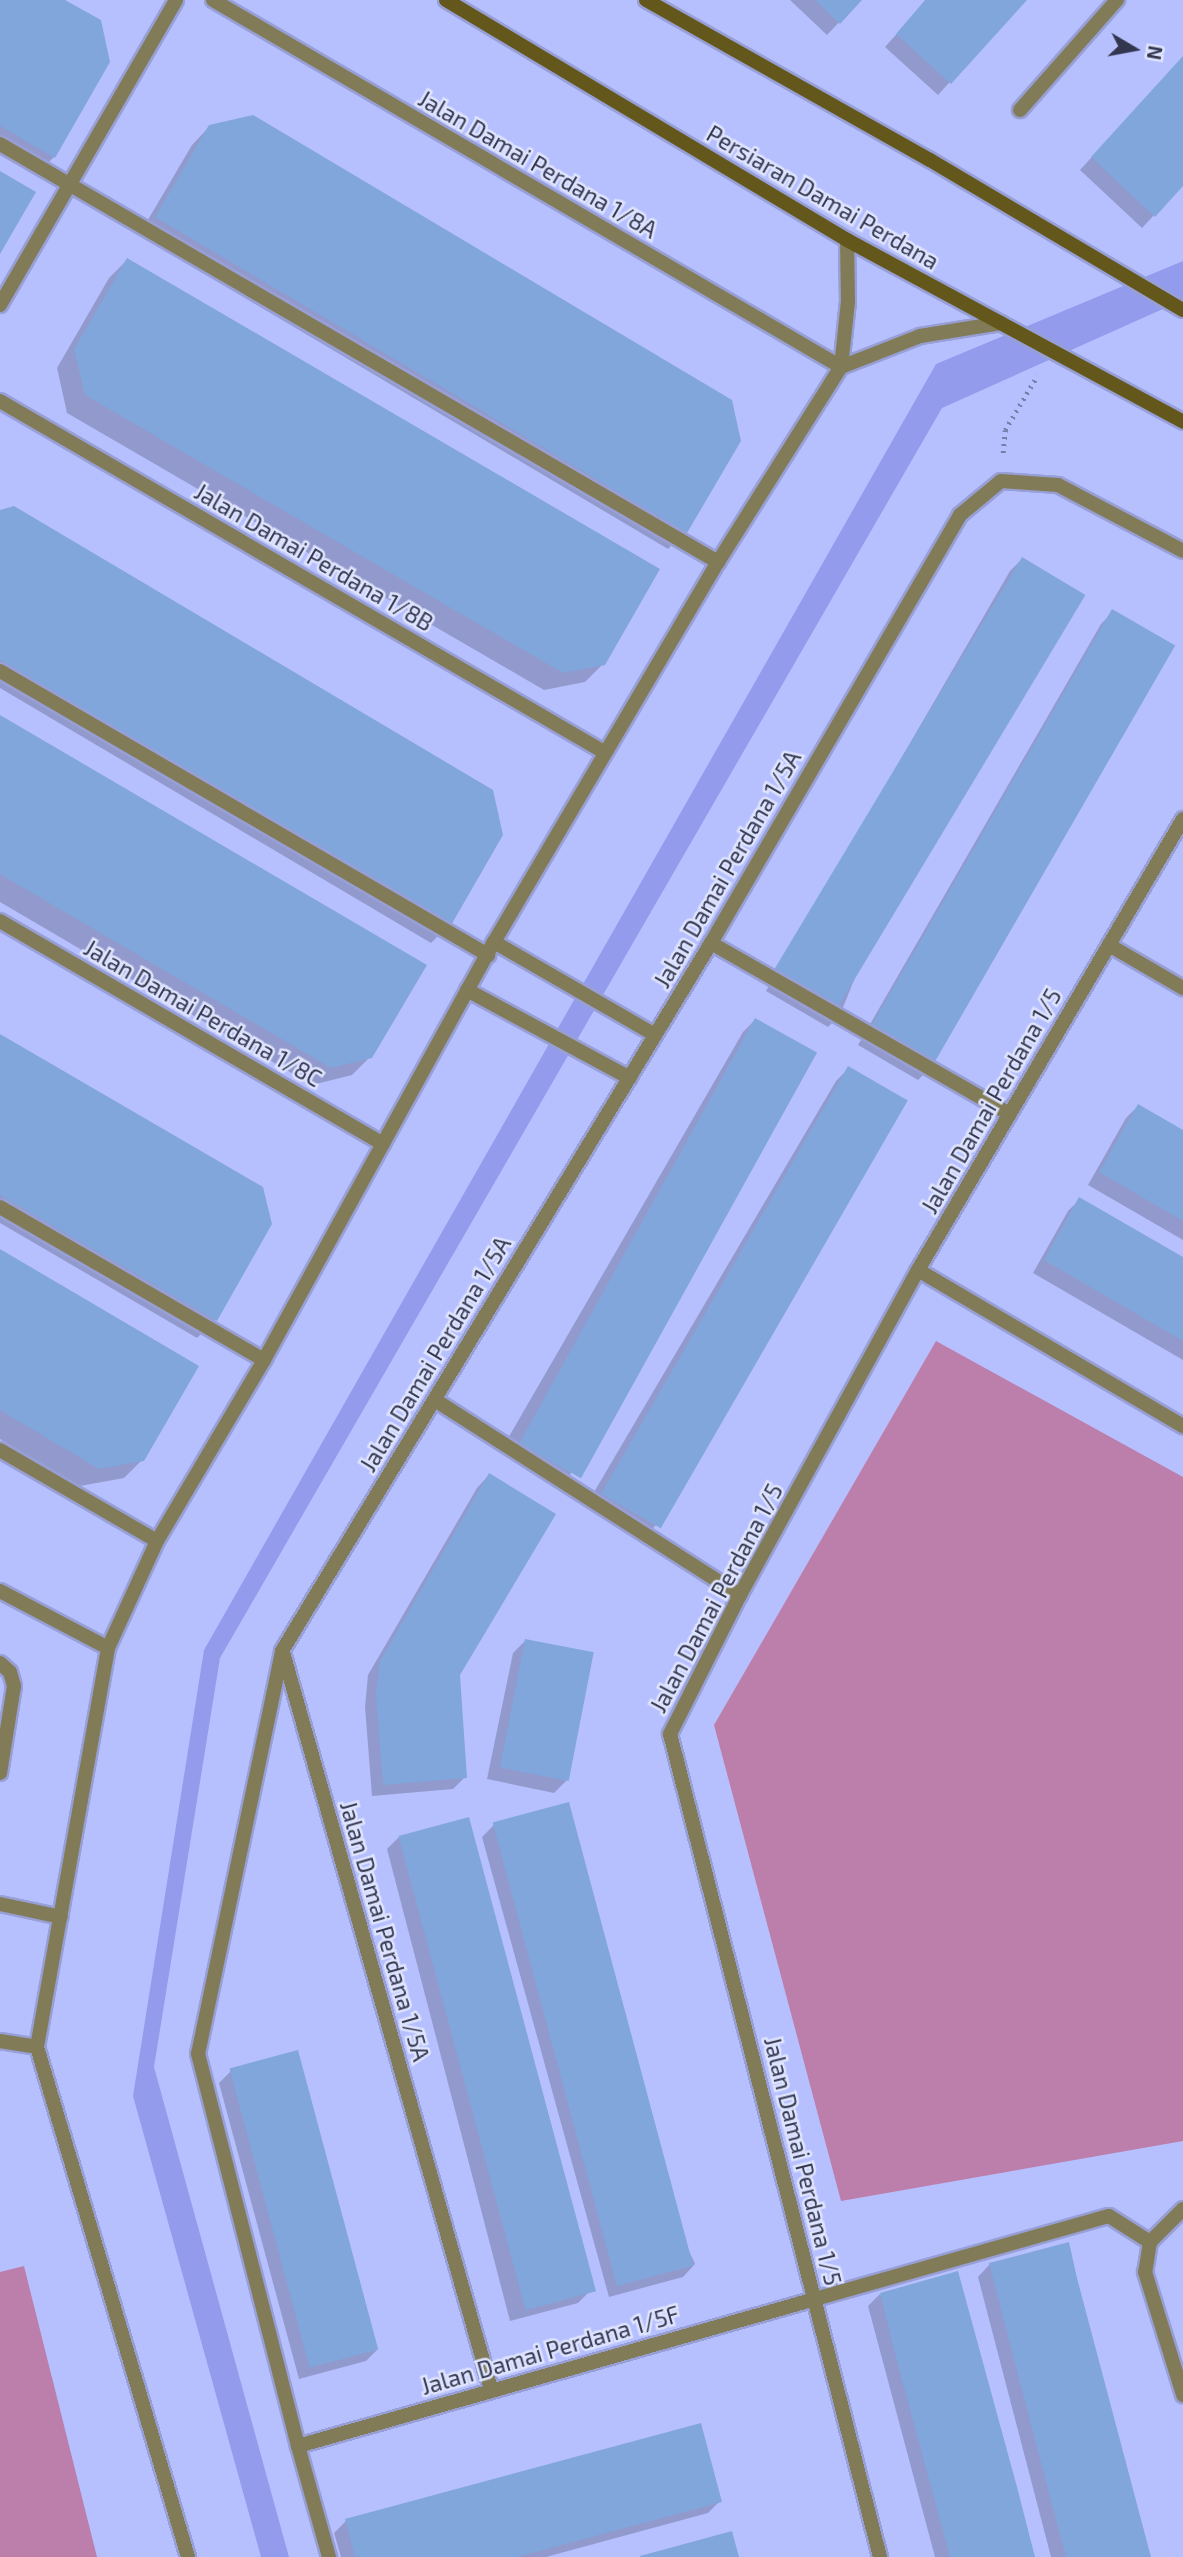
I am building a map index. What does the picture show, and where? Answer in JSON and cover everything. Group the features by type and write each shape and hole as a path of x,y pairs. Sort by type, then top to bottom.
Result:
{"main road":[{"name":"Persiaran Damai Perdana","path":"446,0 847,240 1183,422"},
{"path":"650,1 930,160 1183,310"}],"street":[{"path":"0,306 177,0"},
{"name":"Jalan Damai Perdana 1/8A","path":"213,0 841,367"},
{"path":"1020,110 1117,0"},
{"path":"0,144 718,562"},
{"path":"188,2557 37,2047 108,1648 157,1541 264,1360 467,990 604,752 718,562 841,367 848,302 847,240"},
{"path":"841,367 920,336 1001,323"},
{"name":"Jalan Damai Perdana 1/8B","path":"0,401 604,752"},
{"path":"1001,481 1058,485 1183,551"},
{"name":"Jalan Damai Perdana 1/5A","path":"491,2389 282,1651 711,943 960,514 1001,481"},
{"path":"0,671 491,949 573,988 655,1035"},
{"name":"Jalan Damai Perdana 1/5","path":"880,2557 670,1734 740,1595 918,1270 1183,819"},
{"name":"Jalan Damai Perdana 1/8C","path":"0,921 383,1144"},
{"path":"711,943 1010,1114"},
{"path":"1109,946 1183,988"},
{"path":"467,990 630,1078"},
{"path":"0,1207 264,1360"},
{"path":"918,1270 1183,1426"},
{"path":"435,1400 740,1595"},
{"path":"0,1450 157,1541"},
{"path":"0,1591 108,1648"},
{"path":"282,1651 198,2054 329,2557"},
{"path":"0,1663 10,1672 14,1686 0,1773"},
{"path":"0,1904 61,1917"},
{"path":"0,2041 37,2047"},
{"path":"1183,2209 1150,2242 1145,2272 1183,2395"},
{"name":"Jalan Damai Perdana 1/5F","path":"298,2446 491,2389 1109,2216 1150,2242"}],"path":[{"path":"1001,481 1005,430 1051,351"}],"shaded area":[{"path":"936,1341 1183,1477 1183,2141 841,2201 714,1725"},
{"path":"24,2266 97,2557 0,2557 0,2272"}],"water":[{"path":"1183,261 1183,300 942,408 220,1658 154,2067 289,2557 261,2557 133,2096 204,1650 936,364"}],"building":[{"path":"0,0 65,0 101,20 110,62 55,158 0,126"},
{"path":"815,0 862,0 840,24"},
{"path":"925,0 1027,0 951,84 896,34"},
{"path":"1183,56 1183,186 1155,217 1091,157"},
{"path":"253,115 732,400 741,441 687,533 155,217 209,125"},
{"path":"0,171 36,192 0,254"},
{"path":"127,258 660,569 605,665 563,673 85,395 74,349"},
{"path":"14,506 493,790 503,835 450,927 0,660 0,510"},
{"path":"1022,557 1085,595 835,1013 771,974"},
{"path":"1112,609 1175,646 931,1068 868,1032"},
{"path":"0,715 427,965 372,1058 331,1068 0,874"},
{"path":"755,1018 817,1052 581,1478 519,1444"},
{"path":"0,1034 263,1187 272,1224 217,1321 0,1195"},
{"path":"848,1066 908,1100 661,1528 601,1494"},
{"path":"1138,1104 1183,1130 1183,1221 1099,1172"},
{"path":"1079,1197 1183,1257 1183,1341 1044,1260"},
{"path":"0,1249 199,1366 144,1461 99,1469 0,1410"},
{"path":"489,1473 556,1514 460,1675 467,1778 383,1785 376,1694 380,1661"},
{"path":"525,1639 594,1652 569,1781 500,1768"},
{"path":"569,1802 693,2266 617,2286 493,1822"},
{"path":"469,1817 596,2291 526,2310 398,1836"},
{"path":"298,2050 378,2349 310,2368 229,2068"},
{"path":"1069,2242 1151,2557 1066,2557 989,2263"},
{"path":"958,2271 1035,2557 950,2557 898,2365 880,2293"},
{"path":"701,2423 722,2502 517,2557 355,2557 345,2519"},
{"path":"732,2531 739,2557 640,2557 640,2556"}]}
